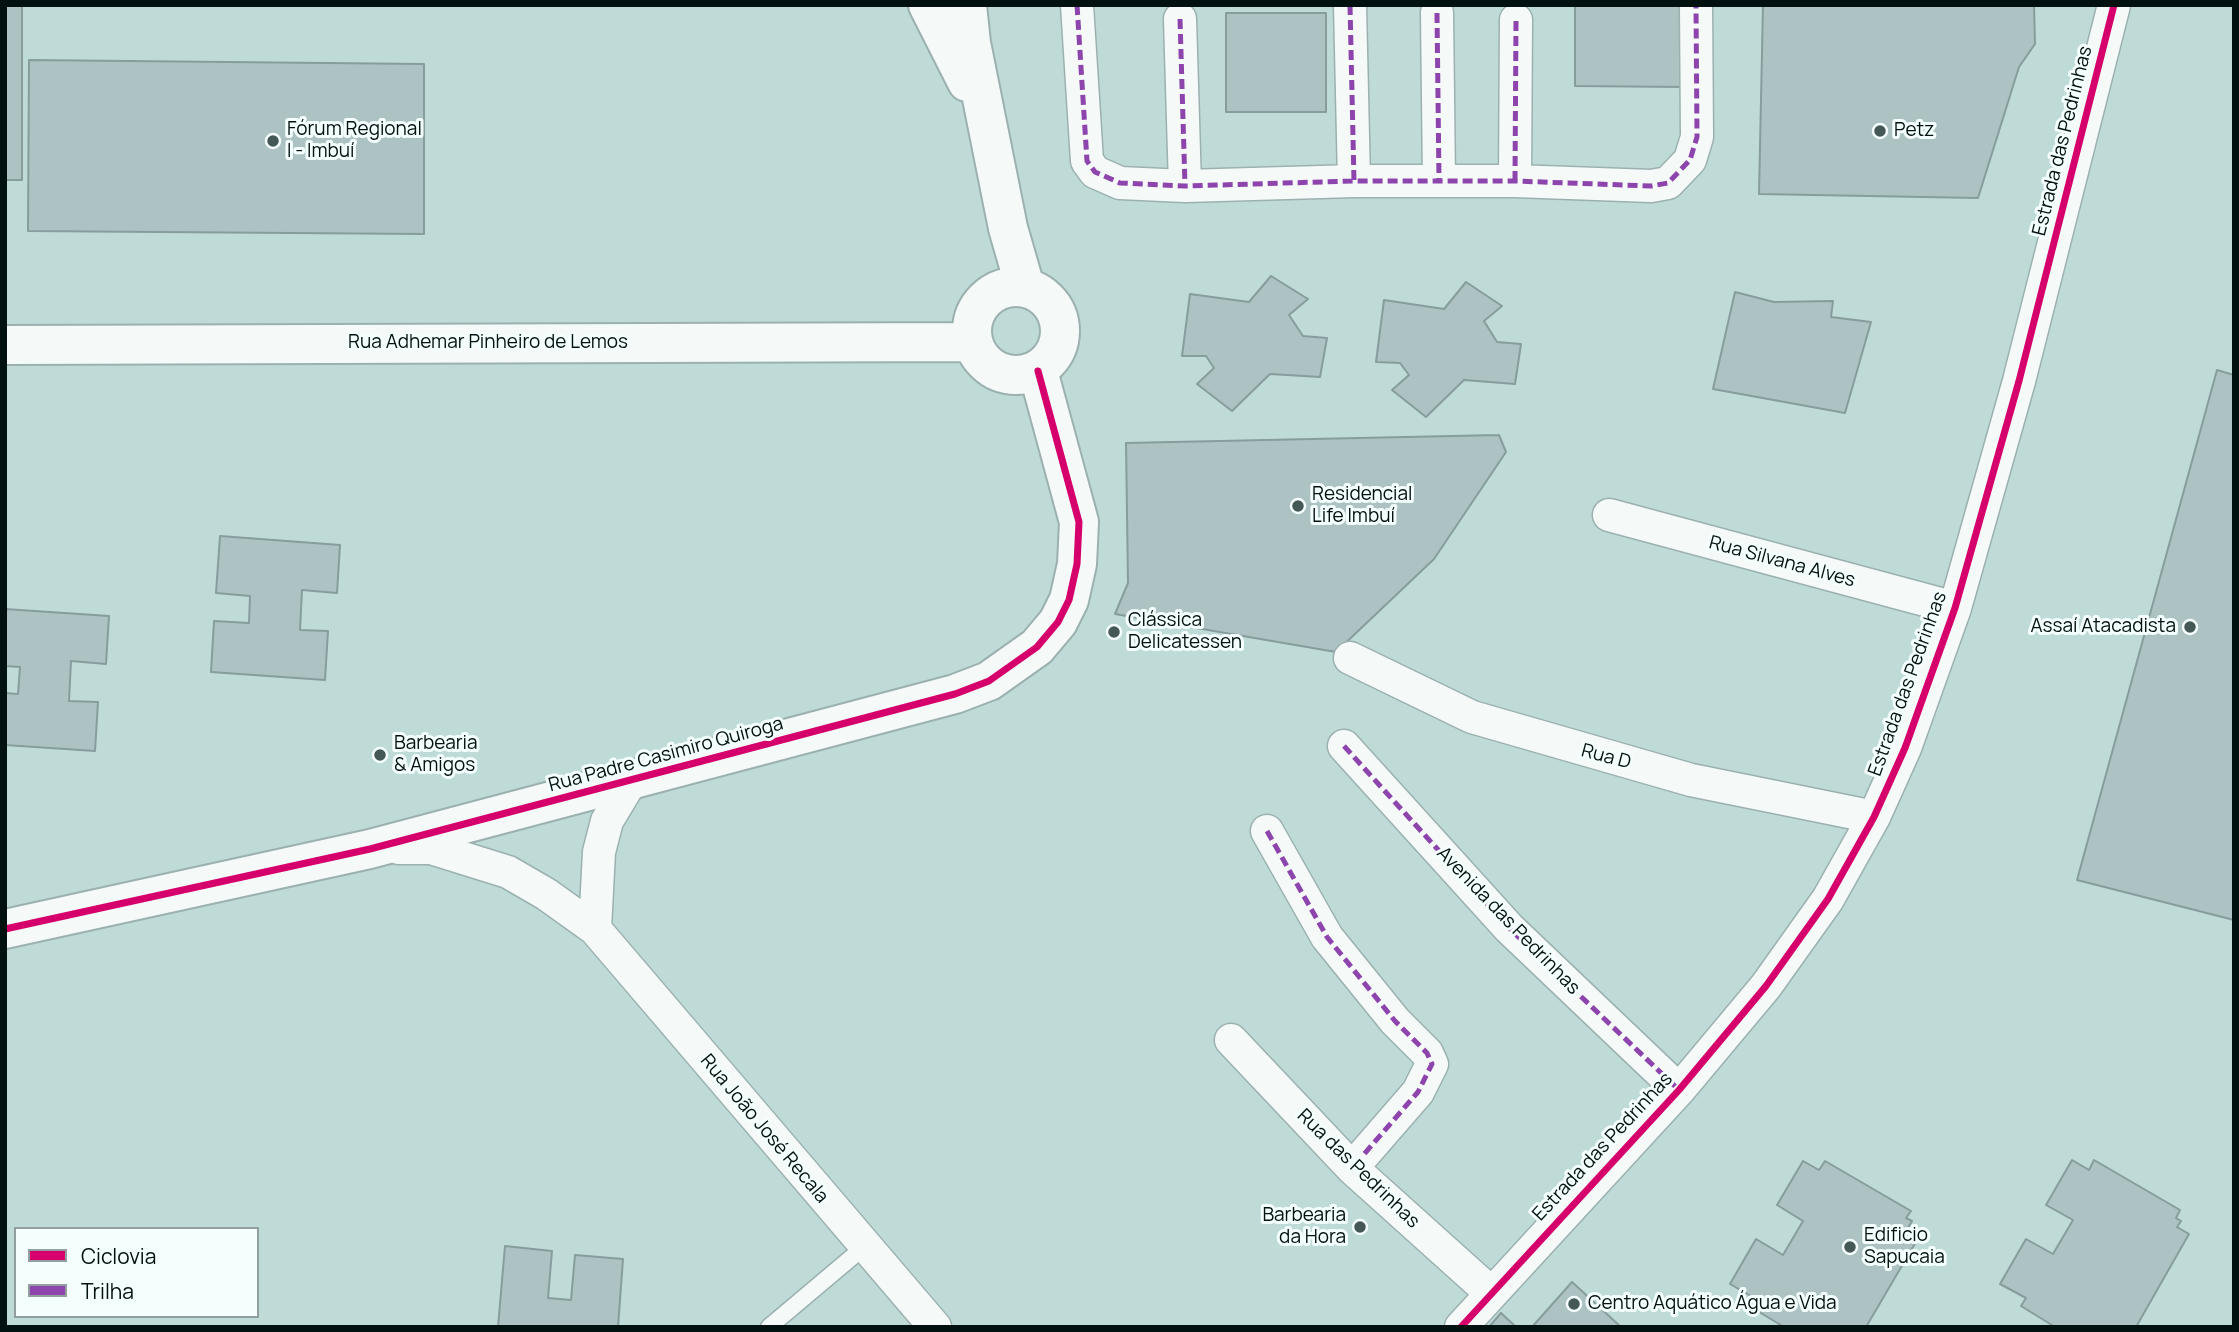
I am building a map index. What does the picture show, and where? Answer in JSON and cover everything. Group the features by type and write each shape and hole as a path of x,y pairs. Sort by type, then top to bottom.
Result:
{"street":[{"path":"928,5 990,127"},
{"path":"967,5 971,43 990,127 1008,228 1012,288"},
{"path":"1077,5 1087,161 1095,172 1120,183 1185,186 1354,181 1515,181 1651,186 1668,183 1689,160 1697,137 1696,5"},
{"path":"1350,5 1354,181"},
{"name":"Estrada das Pedrinhas","path":"1461,1327 1490,1292 1679,1090 1766,986 1821,910 1874,817 1905,748 1955,608 2019,381 2114,5"},
{"path":"1437,13 1439,181"},
{"path":"1180,19 1185,186"},
{"path":"1515,181 1516,20"},
{"path":"1012,288 1049,300 1060,325 1056,352 1025,374 986,365 972,342 976,310 1012,288"},
{"name":"Rua Adhemar Pinheiro de Lemos","path":"5,345 972,342"},
{"name":"Rua Padre Casimiro Quiroga","path":"5,929 370,849 955,694 989,681 1016,666 1037,648 1058,622 1069,600 1077,564 1079,522 1054,425 1025,374"},
{"name":"Rua Silvana Alves","path":"1609,515 1955,608"},
{"name":"Rua D","path":"1350,658 1472,718 1691,780 1874,817"},
{"name":"Avenida das Pedrinhas","path":"1344,746 1509,928 1679,1090"},
{"path":"595,929 598,852 607,821 631,781"},
{"path":"1267,831 1327,937 1395,1021 1427,1053 1432,1064 1418,1092 1352,1168"},
{"name":"Rua João José Recala","path":"370,849 431,848 468,857 508,872 546,894 595,929 935,1327"},
{"name":"Rua das Pedrinhas","path":"1231,1040 1352,1168 1490,1292"}],"lane":[{"path":"769,1327 864,1247"}],"building":[{"path":"5,5 22,5 22,180 5,180"},
{"path":"1575,5 1683,5 1683,87 1575,86"},
{"name":"Petz","path":"1763,5 2034,5 2035,44 2019,67 1978,198 1759,194"},
{"path":"1226,13 1326,13 1326,112 1226,112"},
{"path":"29,60 424,64 424,234 28,231"},
{"path":"1271,276 1308,299 1289,315 1303,336 1327,338 1320,377 1270,374 1232,411 1197,384 1214,368 1206,356 1182,356 1190,294 1249,302"},
{"path":"1466,282 1502,306 1484,321 1497,342 1521,344 1515,384 1464,380 1426,417 1392,390 1409,375 1400,363 1376,362 1384,300 1444,309"},
{"path":"1735,292 1774,302 1833,301 1831,317 1871,322 1845,413 1713,389"},
{"name":"Assaí Atacadista","path":"2217,370 2234,375 2234,920 2077,880"},
{"name":"Residencial Life Imbuí","path":"1499,435 1506,452 1434,559 1336,652 1115,614 1128,583 1126,443"},
{"path":"220,536 340,545 337,593 302,590 300,630 328,631 325,680 211,672 214,621 249,623 250,596 216,593"},
{"path":"5,609 109,616 106,664 71,661 69,701 98,702 95,751 5,745 5,693 18,694 20,667 5,666"},
{"path":"2072,1160 2089,1170 2094,1160 2180,1210 2176,1218 2181,1221 2177,1227 2189,1234 2136,1327 2055,1327 2021,1306 2026,1298 2000,1284 2026,1239 2053,1254 2073,1220 2046,1205"},
{"name":"Edificio Sapucaia","path":"1803,1161 1819,1170 1825,1161 1911,1211 1906,1218 1912,1221 1908,1228 1920,1235 1866,1327 1784,1327 1751,1307 1756,1299 1730,1284 1756,1239 1783,1255 1803,1221 1777,1205"},
{"path":"505,1246 552,1251 548,1298 571,1300 575,1255 623,1259 618,1327 498,1327"},
{"name":"Centro Aquático Água e Vida","path":"1572,1282 1621,1327 1532,1327"},
{"path":"1501,1313 1516,1327 1489,1327"}],"marked path":[{"path":"1077,5 1087,161 1095,172 1120,183 1185,186 1354,181 1515,181 1651,186 1668,183 1690,160 1697,137 1696,5"},
{"path":"1350,5 1354,181"},
{"path":"1437,13 1439,181"},
{"path":"1180,19 1185,186"},
{"path":"1515,181 1516,20"},
{"path":"1344,746 1509,928 1679,1090"},
{"path":"1267,831 1327,937 1395,1021 1427,1053 1432,1064 1418,1092 1352,1168"}],"cycle path":[{"path":"1461,1327 1679,1090 1766,986 1828,899 1874,817 1905,748 1955,608 2019,381 2114,5"},
{"path":"5,929 370,849 955,694 989,681 1037,647 1058,622 1069,600 1077,564 1079,522 1038,371"}],"place":[{"name":"Petz","path":"1880,131"},
{"name":"Fórum Regional I - Imbuí","path":"273,141"},
{"name":"Residencial Life Imbuí","path":"1298,506"},
{"name":"Assaí Atacadista","path":"2190,627"},
{"name":"Clássica Delicatessen","path":"1114,632"},
{"name":"Barbearia & Amigos","path":"380,755"},
{"name":"Barbearia da Hora","path":"1360,1227"},
{"name":"Edificio Sapucaia","path":"1850,1247"},
{"name":"Centro Aquático Água e Vida","path":"1574,1304"}]}
